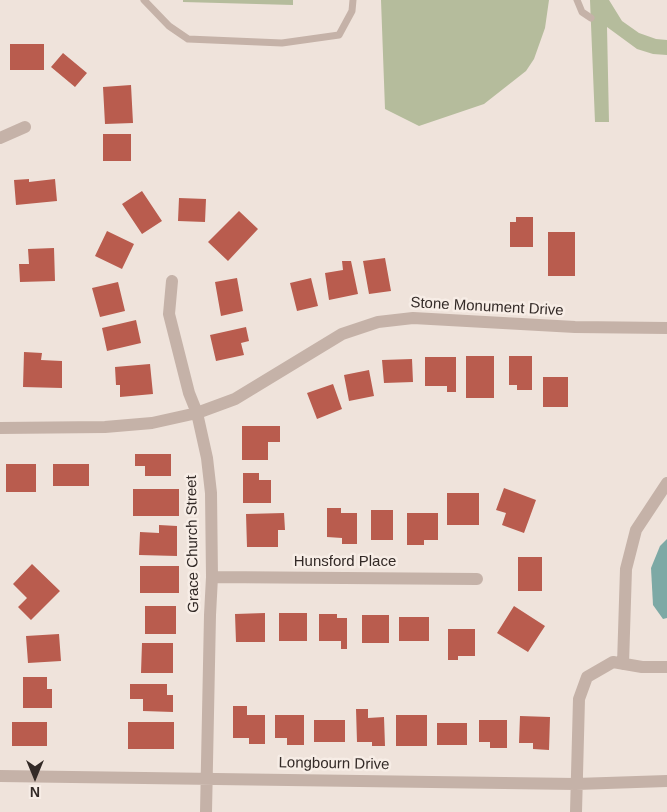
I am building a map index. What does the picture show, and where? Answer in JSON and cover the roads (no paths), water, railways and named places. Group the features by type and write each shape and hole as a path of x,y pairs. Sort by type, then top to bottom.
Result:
{"street":[{"path":"0,138 25,127"},
{"name":"Grace Church Street","path":"172,281 169,314 189,393 197,413 207,458 210,484 212,577 206,812"},
{"name":"Stone Monument Drive","path":"0,428 105,427 143,424 197,413 236,399 342,334 378,322 413,318 574,327 667,328"},
{"path":"624,664 624,613 628,561 636,530 667,483"},
{"name":"Hunsford Place","path":"212,577 477,579"},
{"path":"576,812 579,698 587,677 613,662 642,667 667,667"},
{"name":"Longbourn Drive","path":"0,776 576,784 667,781"}],"lane":[{"path":"144,0 169,26 188,39 282,44 339,35 352,11 353,0"},
{"path":"577,0 582,12 591,18"}],"water":[{"path":"667,539 667,618 663,619 653,605 651,568 660,546"}]}
